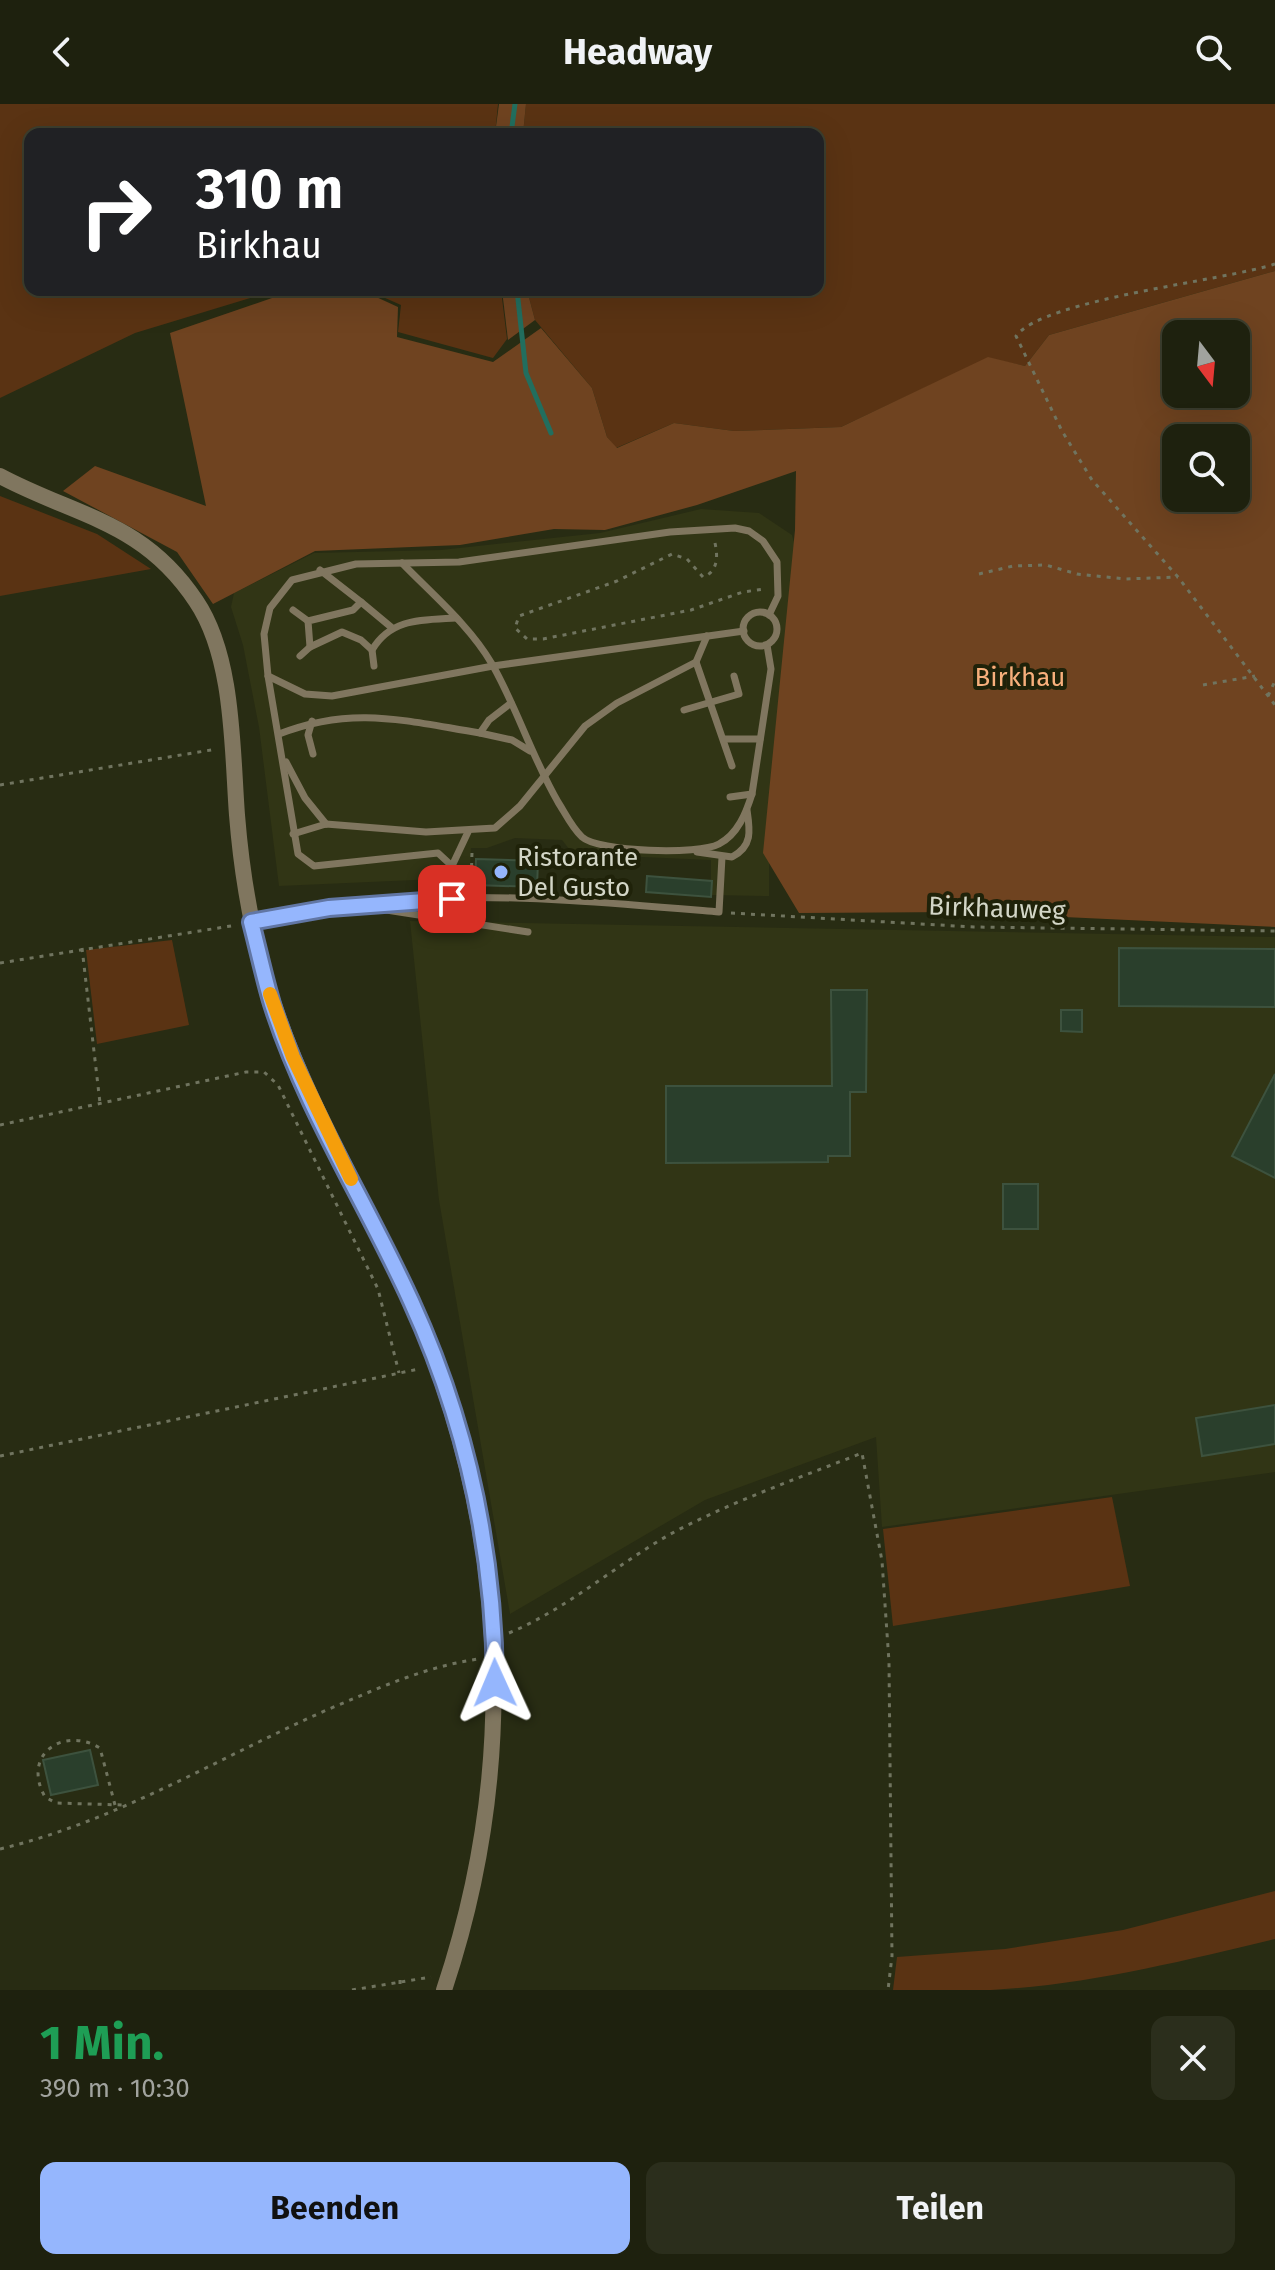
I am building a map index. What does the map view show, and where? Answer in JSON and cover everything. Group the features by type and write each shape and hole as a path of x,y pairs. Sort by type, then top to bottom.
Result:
{"street":[{"path":"0,476 137,538 175,571 200,606 217,648 228,700 244,882 273,1006 293,1057 411,1302 438,1365 471,1478 490,1579 495,1639 492,1775 469,1908 446,1982"}],"lane":[{"path":"452,866 438,853 314,866 298,854 268,676 264,634 270,608 292,580 320,570 356,564 459,562 710,528 749,531 763,541 777,562 778,596 769,615"},
{"path":"402,563 456,618 493,666 544,777 568,818 589,843 732,857 745,848 750,832 747,810"},
{"path":"320,570 391,627"},
{"path":"308,621 353,610 361,602"},
{"path":"293,610 308,621 310,647"},
{"path":"744,631 751,615 769,615"},
{"path":"691,851 719,844 730,836 747,810 771,669 767,645 777,630 769,615"},
{"path":"372,650 391,627 418,620 456,618"},
{"path":"268,676 305,694 332,696 493,666 744,631"},
{"path":"744,631 754,645 767,645"},
{"path":"300,656 310,647 342,632 361,640 372,650 374,666"},
{"path":"293,834 326,824 339,828 468,832 495,828 520,806 585,726 617,703 696,662 707,636"},
{"path":"696,662 732,766"},
{"path":"684,710 739,694 734,676"},
{"path":"480,733 489,720 511,703"},
{"path":"279,734 312,721 358,715 512,740 531,753"},
{"path":"312,721 308,735 313,754"},
{"path":"724,739 760,739"},
{"path":"283,755 305,798 326,824"},
{"path":"730,797 752,794"},
{"path":"512,801 520,806"},
{"path":"452,899 452,866 468,832"},
{"path":"655,838 655,849"},
{"path":"251,922 357,906 452,899 621,904 719,912 722,857"},
{"path":"357,906 528,932"}],"path":[{"path":"1275,264 1194,284 1167,286 1039,320 1016,336 1062,431 1092,480 1178,577 1275,705"},
{"path":"710,528 717,563 709,575 703,577 696,573 687,559 672,554 617,581 519,616 515,628 527,639 543,639 691,610 756,588 778,596"},
{"path":"979,574 1013,566 1046,565 1077,574 1126,579 1178,577"},
{"path":"1203,685 1255,676"},
{"path":"1268,696 1275,681"},
{"path":"0,785 208,749"},
{"name":"Birkhauweg","path":"719,912 974,927 1275,931"},
{"path":"0,963 82,947 251,922"},
{"path":"82,947 100,1103"},
{"path":"0,1125 256,1070 272,1077 378,1289 399,1373 0,1456"},
{"path":"495,1639 577,1595 686,1527 735,1502 862,1453 882,1561 889,1662 892,1956 888,1990"},
{"path":"0,1849 78,1826 126,1806 271,1735 413,1672 495,1657"},
{"path":"115,1805 100,1748 82,1741 52,1746 42,1753 36,1768 45,1797 56,1803 126,1806"},
{"path":"400,1980 400,1990"},
{"path":"352,1990 400,1980 446,1982"}],"shaded area":[{"path":"0,104 498,104 496,128 24,128 24,296 257,296 135,333 0,398"},
{"path":"526,104 1275,104 1275,271 1049,335 1025,366 988,358 841,427 734,431 674,423 616,448 607,437 592,388 535,320 529,296 824,296 824,128 524,128"},
{"path":"381,296 502,296 507,339 493,358 398,332 401,305"},
{"path":"0,496 97,534 151,569 0,596"},
{"path":"701,509 759,513 792,535 804,581 769,849 769,896 711,895 711,860 573,854 562,840 515,838 487,848 471,848 469,884 437,879 279,886 259,727 243,645 231,607 234,593 314,553 441,550 600,533"},
{"path":"410,921 1275,937 1275,1472 882,1527 876,1437 705,1500 510,1614 439,1200"},
{"path":"172,940 189,1025 97,1044 86,950"},
{"path":"1112,1497 1130,1586 893,1626 883,1529"},
{"path":"1275,1891 1275,1939 1134,1971 1063,1983 991,1990 893,1990 897,1957 1005,1949 1123,1930"}],"green space":[{"path":"499,104 526,104 524,128 496,128"},
{"name":"Birkhau","path":"1275,271 1275,927 959,912 799,913 763,853 795,530 796,471 697,505 605,530 554,529 460,545 315,551 213,604 177,552 63,491 95,466 206,506 170,333 274,296 374,296 398,307 397,337 493,362 541,328 592,388 607,437 617,448 674,423 734,431 841,427 988,357 1025,366 1049,335"},
{"path":"503,296 529,296 535,320 508,340"}],"building":[{"path":"476,859 538,861 537,887 475,885"},
{"path":"647,876 712,881 711,897 646,892"},
{"path":"1119,948 1275,949 1275,1007 1119,1006"},
{"path":"831,990 867,990 866,1092 850,1092 850,1156 828,1156 828,1162 666,1163 666,1086 832,1086"},
{"path":"1061,1010 1082,1010 1082,1032 1061,1031"},
{"path":"1275,1074 1275,1178 1232,1156"},
{"path":"1003,1184 1038,1184 1038,1229 1003,1229"},
{"path":"1275,1405 1275,1444 1202,1456 1196,1418"},
{"path":"90,1750 98,1785 51,1795 43,1760"}],"waterway":[{"path":"512,128 515,104"},
{"path":"518,296 526,373 551,433"}],"slow traffic":[{"path":"270,994 293,1057 351,1179"}],"place":[{"name":"Ristorante Del Gusto","path":"501,872"}],"route":[{"path":"452,899 329,908 251,922 273,1006 293,1057 411,1302 438,1365 471,1478 486,1552 495,1639 495,1683"}]}
